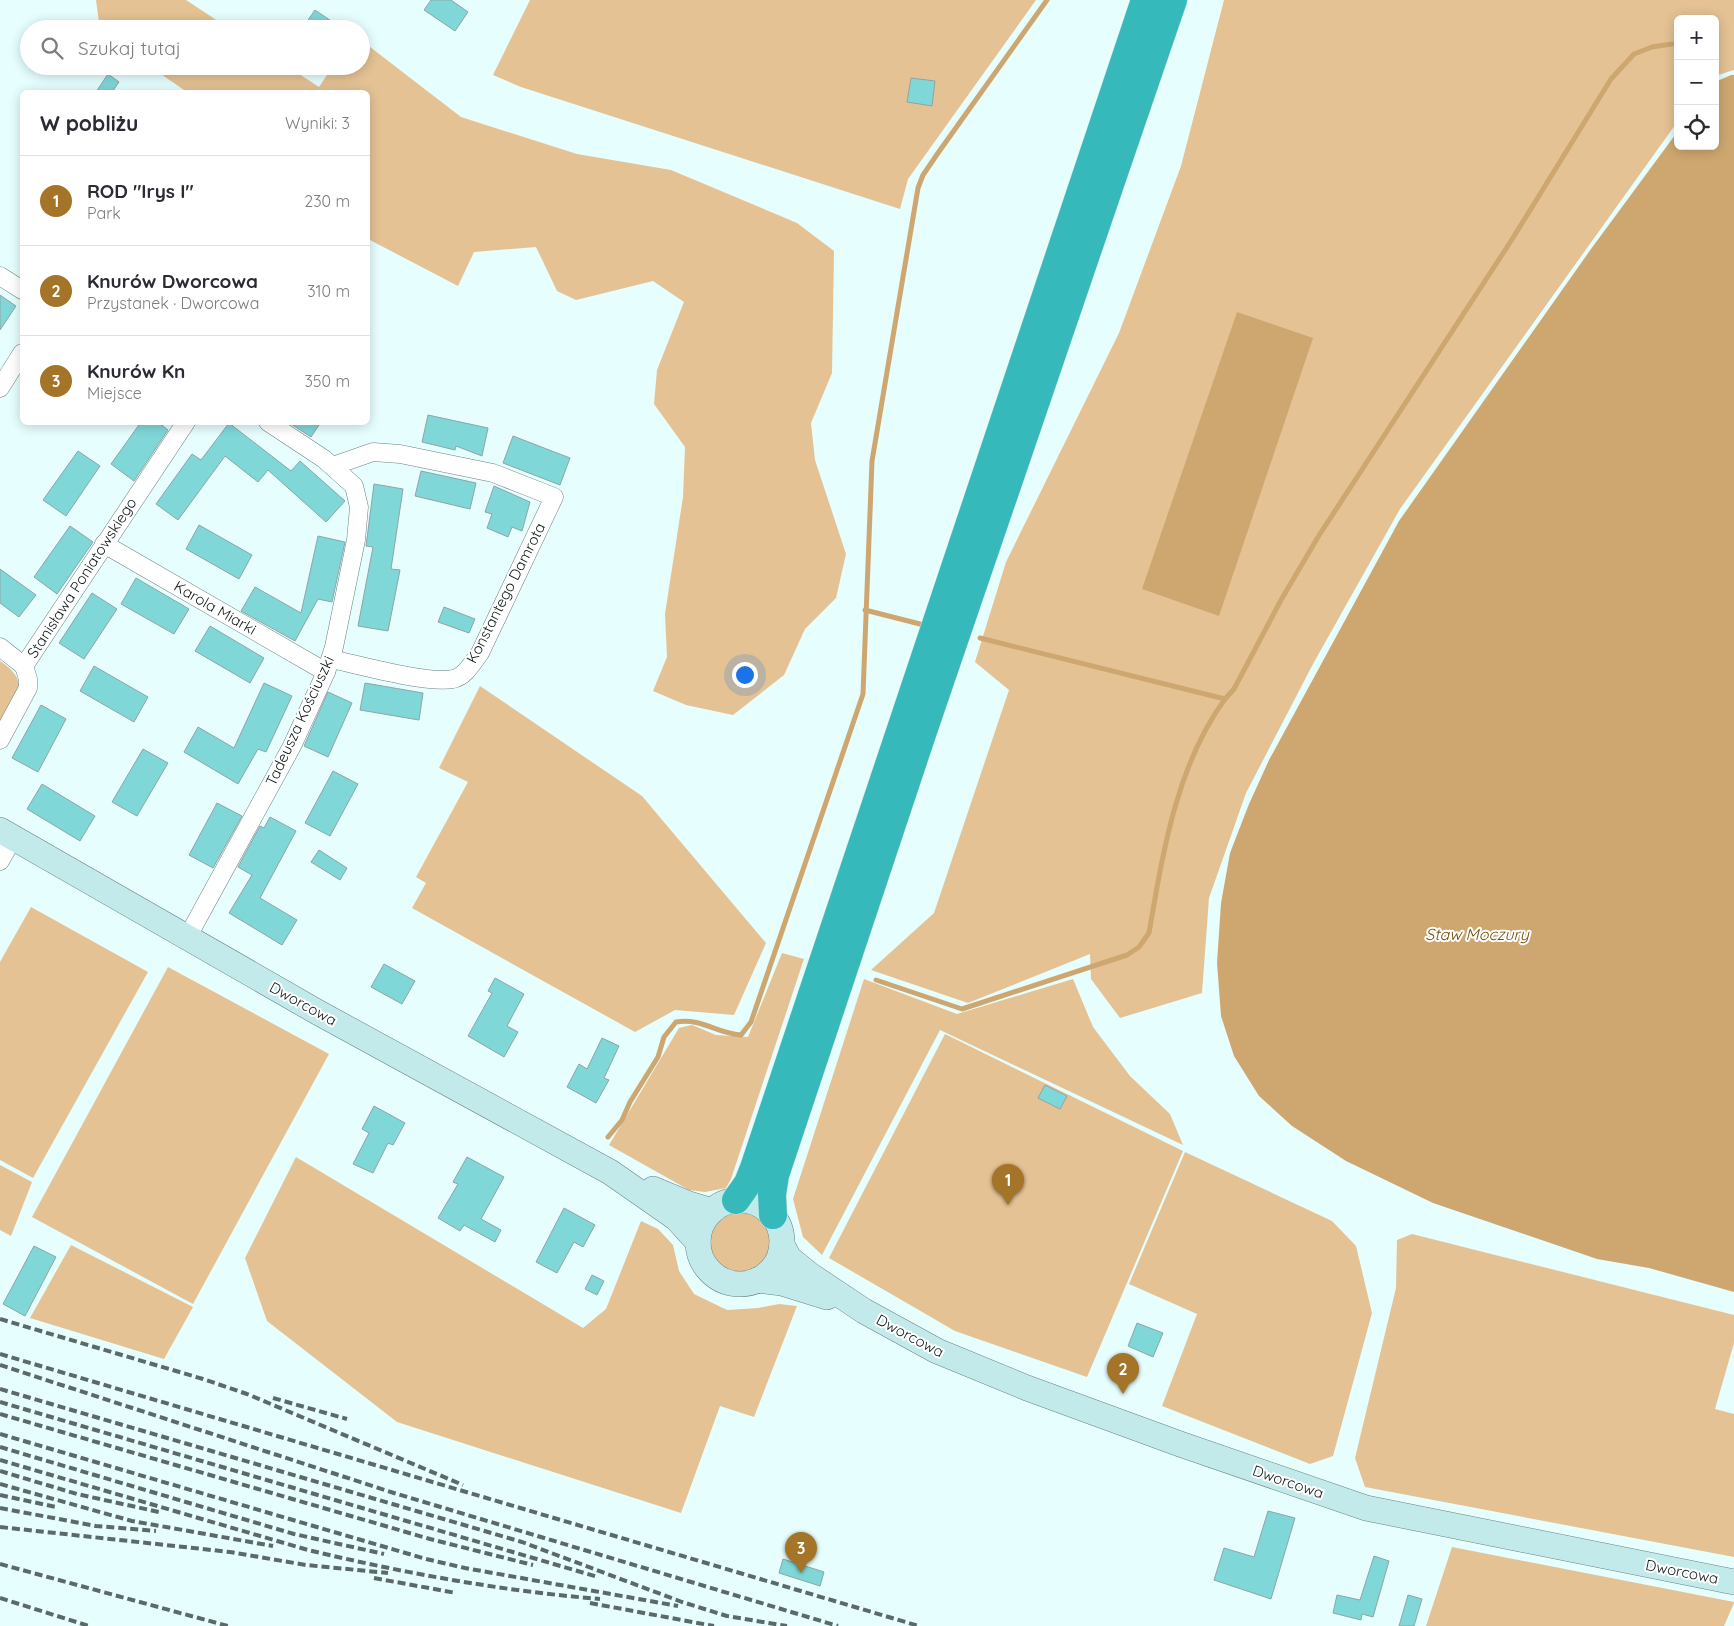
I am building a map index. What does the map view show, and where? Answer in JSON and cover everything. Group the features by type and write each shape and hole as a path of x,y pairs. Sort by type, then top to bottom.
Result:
{"highway":[{"path":"724,1206 748,1183 754,1168 1145,0"},
{"path":"773,1215 772,1194 775,1175 1173,0"}],"main road":[{"name":"Dworcowa","path":"7,834 187,938 610,1172 676,1218 698,1242"},
{"name":"Dworcowa","path":"610,1172 689,1204 724,1206"},
{"path":"756,1202 773,1215 780,1229 782,1245 776,1265 768,1274 757,1280 734,1283 722,1279 704,1263 698,1242 700,1228 724,1206 756,1202"},
{"name":"Dworcowa","path":"782,1245 789,1258 805,1272 864,1311 937,1350 996,1376 1340,1500 1391,1514 1734,1582"},
{"name":"Dworcowa","path":"757,1280 802,1288 864,1311"}],"street":[{"path":"0,276 20,289"},
{"path":"0,388 20,356"},
{"name":"Stanisława Poniatowskiego","path":"0,740 28,688 28,679 24,666 184,425"},
{"name":"Tadeusza Kościuszki","path":"187,938 292,746 328,665 354,549 359,507 354,486 333,466 272,425"},
{"name":"Konstantego Damrota","path":"328,665 422,677 454,679 468,670 480,653 554,497 493,472 409,455 373,452 333,466"},
{"name":"Karola Miarki","path":"104,544 328,665"},
{"path":"0,648 24,666"},
{"path":"0,861 7,834"}],"shaded area":[{"path":"96,0 186,0 216,20 99,20"},
{"path":"530,0 1036,0 908,179 900,209 521,87 493,75"},
{"path":"1224,0 1734,0 1734,70 1719,75 1719,15 1674,15 1674,127 1400,509 1313,664 1246,793 1209,898 1202,993 1120,1018 1091,979 1090,954 968,1003 871,970 934,913 1009,690 975,662 1006,562 1119,333 1181,166"},
{"path":"370,47 461,117 577,154 671,170 797,223 834,251 832,373 811,423 815,460 846,554 836,598 805,629 784,675 733,715 686,705 653,691 667,657 665,614 683,497 685,447 654,404 657,370 684,302 653,281 576,300 557,291 536,247 474,252 458,286 370,240 370,90 184,90 162,75 301,75 319,87 327,75 370,75"},
{"path":"0,661 16,676 19,684 16,698 0,724"},
{"path":"480,686 642,796 766,943 734,1015 675,1010 635,1032 412,908 426,883 416,877 468,782 439,768"},
{"path":"31,907 148,972 33,1178 0,1160 0,962"},
{"path":"782,953 804,959 731,1179 726,1188 705,1192 689,1190 609,1145 679,1028 692,1025 716,1035 748,1037"},
{"path":"168,967 329,1054 193,1304 32,1217"},
{"path":"864,979 957,1014 1073,979 1093,1027 1130,1076 1170,1114 1183,1145 940,1030 822,1255 803,1237 793,1199"},
{"path":"945,1034 1183,1151 1087,1377 955,1331 829,1258"},
{"path":"1185,1152 1332,1221 1356,1246 1372,1313 1333,1456 1310,1464 1162,1406 1197,1314 1129,1284"},
{"path":"296,1157 583,1328 606,1309 641,1221 658,1229 673,1245 679,1271 694,1294 727,1310 758,1308 779,1304 797,1306 754,1417 720,1406 681,1513 397,1422 267,1321 245,1258"},
{"path":"0,1165 32,1182 11,1236 0,1230"},
{"path":"740,1213 752,1216 762,1222 768,1232 771,1244 768,1256 762,1266 752,1272 740,1275 728,1272 718,1266 712,1256 709,1244 712,1232 718,1222 728,1216"},
{"path":"1412,1234 1734,1315 1734,1343 1715,1409 1734,1414 1734,1557 1365,1487 1355,1458 1396,1288 1397,1240"},
{"path":"71,1245 193,1307 164,1359 30,1318"},
{"path":"1452,1547 1734,1603 1724,1626 1426,1626"}],"water":[{"name":"Staw Moczury","path":"1734,75 1734,1292 1649,1268 1597,1259 1433,1203 1346,1161 1292,1126 1259,1096 1234,1056 1221,1016 1217,963 1221,903 1230,853 1249,804 1269,760 1399,521 1591,249 1674,136 1674,150 1719,150 1719,80"},
{"path":"1237,312 1313,338 1219,616 1142,589"}],"building":[{"path":"431,0 451,0 468,12 455,31 424,10"},
{"path":"315,10 330,20 308,20"},
{"path":"107,75 119,82 113,90 97,90"},
{"path":"911,78 935,81 932,106 907,102"},
{"path":"0,295 16,306 0,330"},
{"path":"428,415 488,428 482,456 456,446 455,450 422,442"},
{"path":"139,425 162,425 168,430 134,481 111,464"},
{"path":"227,425 232,425 291,471 300,461 345,501 326,522 268,470 258,482 225,456 178,520 156,504 192,454 201,460"},
{"path":"293,425 319,425 311,437"},
{"path":"513,436 570,458 560,485 503,463"},
{"path":"78,451 100,466 66,516 43,500"},
{"path":"421,471 476,483 470,509 415,496"},
{"path":"374,484 403,489 391,569 400,570 388,631 358,626 373,547 366,546"},
{"path":"494,486 530,502 522,531 512,527 508,537 487,528 492,514 485,512"},
{"path":"199,525 252,555 239,579 186,549"},
{"path":"70,526 93,542 57,594 34,577"},
{"path":"318,536 345,542 332,602 318,599 295,641 241,611 255,587 301,613"},
{"path":"0,569 36,595 19,617 0,603"},
{"path":"136,578 189,609 174,634 121,604"},
{"path":"92,593 117,609 84,659 59,643"},
{"path":"444,607 475,619 469,633 438,622"},
{"path":"210,626 264,658 250,683 195,651"},
{"path":"94,666 148,697 134,722 80,691"},
{"path":"264,683 292,696 266,752 258,749 238,784 184,752 198,727 234,748"},
{"path":"365,683 423,693 419,720 360,710"},
{"path":"328,692 352,703 328,757 304,746"},
{"path":"41,705 66,719 38,772 12,758"},
{"path":"143,749 168,763 137,816 112,802"},
{"path":"333,771 358,784 330,836 305,823"},
{"path":"42,784 95,816 80,841 27,809"},
{"path":"217,803 242,816 213,868 189,855"},
{"path":"270,817 296,831 260,898 297,920 282,945 229,913 252,875 238,867 260,826 264,828"},
{"path":"319,850 347,868 340,880 311,862"},
{"path":"384,964 415,981 402,1004 371,987"},
{"path":"495,978 524,994 507,1026 518,1032 504,1057 468,1036 492,993 488,991"},
{"path":"602,1038 619,1046 604,1078 609,1080 596,1103 567,1087 579,1064 587,1069"},
{"path":"1045,1085 1067,1096 1060,1109 1038,1098"},
{"path":"374,1106 405,1123 393,1145 388,1143 373,1173 353,1164 369,1133 362,1129"},
{"path":"467,1157 504,1177 481,1219 501,1230 495,1242 464,1225 460,1231 438,1218 458,1184 453,1182"},
{"path":"564,1208 595,1225 583,1247 574,1242 557,1273 536,1262"},
{"path":"34,1246 56,1257 25,1316 3,1304"},
{"path":"592,1275 604,1281 597,1295 585,1289"},
{"path":"1137,1323 1163,1333 1153,1357 1128,1346"},
{"path":"1268,1511 1295,1518 1271,1599 1214,1580 1224,1548 1254,1557"},
{"path":"1374,1556 1389,1561 1373,1617 1362,1614 1361,1620 1333,1613 1337,1595 1360,1600"},
{"path":"783,1559 824,1572 820,1586 779,1573"},
{"path":"1408,1595 1422,1599 1414,1626 1399,1626"}],"waterway":[{"path":"608,1137 622,1120 630,1102 658,1057 664,1037 676,1022 694,1022 724,1032 741,1035 751,1022 863,694 872,461 918,188 923,175 938,153 1047,0"},
{"path":"980,638 1225,699 1234,689 1281,600 1318,537 1511,241 1611,79 1634,54 1652,47 1672,44"},
{"path":"865,610 920,624"},
{"path":"876,980 962,1009 1127,955 1139,947 1149,933 1166,841 1183,781 1208,725 1225,699"}],"railway":[{"path":"0,1319 203,1379 247,1394 463,1485"},
{"path":"0,1354 919,1626"},
{"path":"0,1365 394,1493 838,1626"},
{"path":"0,1389 522,1542 682,1602 727,1616 787,1626"},
{"path":"273,1398 347,1419"},
{"path":"0,1402 598,1577"},
{"path":"0,1414 430,1539 533,1565"},
{"path":"0,1434 426,1559 465,1568 678,1606"},
{"path":"0,1447 294,1534 384,1554"},
{"path":"0,1460 308,1550 417,1574 563,1596 600,1599"},
{"path":"0,1471 77,1494 159,1512"},
{"path":"0,1484 132,1521 273,1546"},
{"path":"0,1495 56,1507"},
{"path":"0,1508 96,1526 156,1531"},
{"path":"0,1527 230,1552 306,1565 388,1573"},
{"path":"0,1564 228,1626"},
{"path":"374,1578 456,1593"},
{"path":"0,1598 89,1626"},
{"path":"590,1603 714,1626"}],"place":[{"name":"ROD \"Irys I\"","path":"1008,1205"},
{"name":"Knurów Dworcowa","path":"1123,1394"},
{"name":"Knurów Kn","path":"801,1573"}]}
